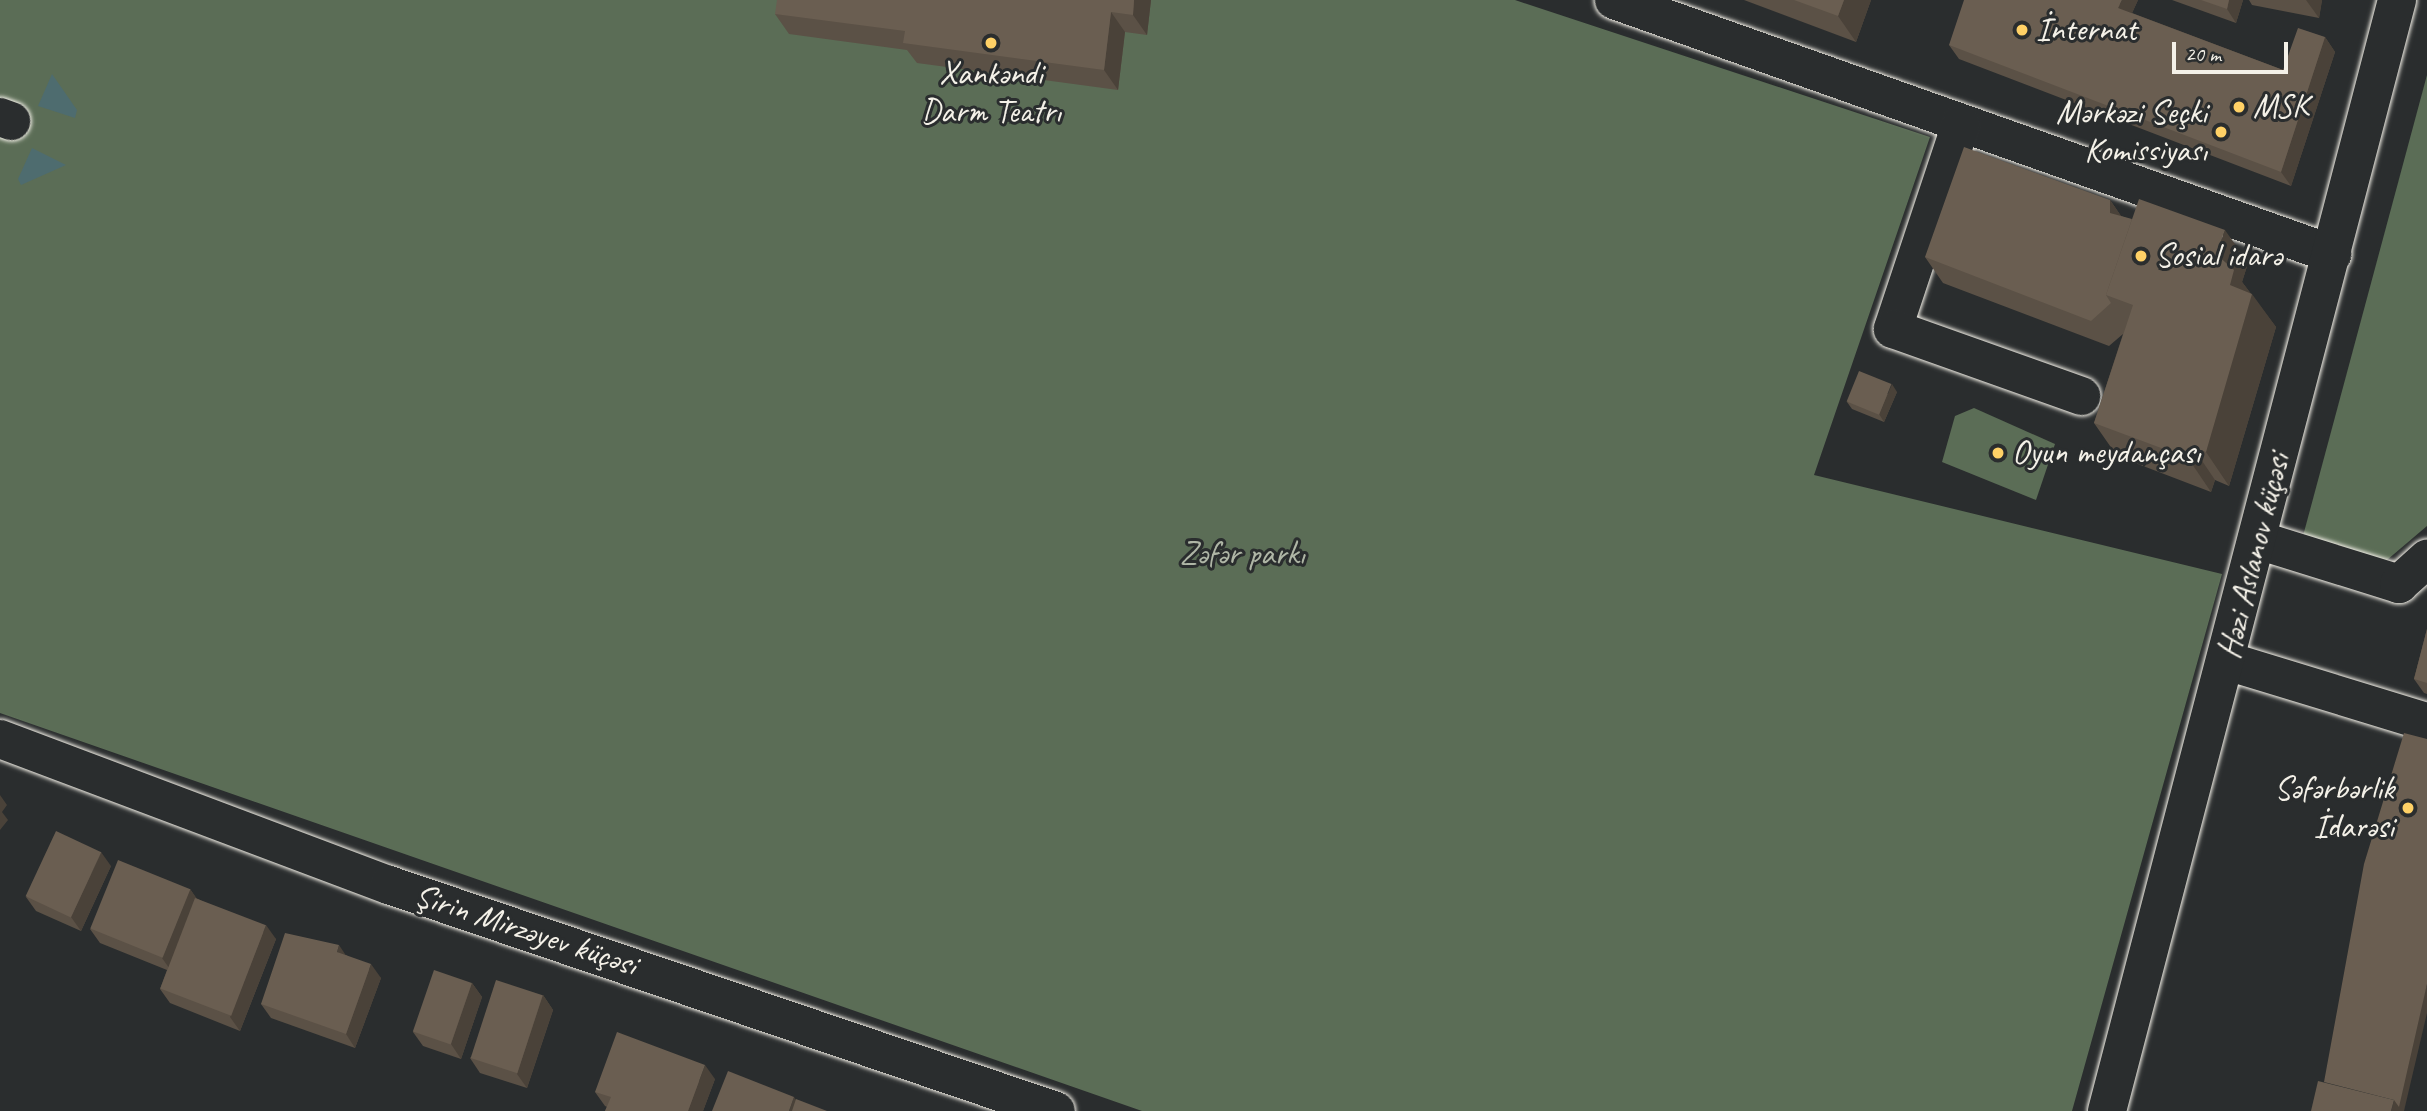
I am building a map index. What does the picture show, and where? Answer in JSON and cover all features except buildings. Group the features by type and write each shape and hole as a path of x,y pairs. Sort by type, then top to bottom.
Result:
{"street":[{"path":"1614,0 2332,254"},
{"name":"Həzi Aslanov küçəsi","path":"2107,1111 2227,661 2397,0"},
{"path":"1961,124 1893,329 2081,397"},
{"path":"2258,540 2399,584 2427,559"},
{"path":"2227,661 2427,722"},
{"name":"Şirin Mirzəyev küçəsi","path":"0,738 389,885 1044,1109"}],"green space":[{"name":"Zəfər parkı","path":"0,0 1515,0 1930,137 1814,475 2222,574 2072,1111 1142,1111 0,713"},
{"path":"2427,75 2427,526 2387,560 2303,536"},
{"name":"Oyun meydançası","path":"1974,408 2055,444 2036,500 1942,462 1955,416"}],"water":[{"path":"52,74 77,110 75,118 38,106"},
{"path":"32,148 66,165 21,185 18,179"}],"place":[{"name":"İnternat","path":"2022,30"},
{"name":"Xankəndi Darm Teatrı","path":"991,43"},
{"name":"MSK","path":"2239,107"},
{"name":"Mərkəzi Seçki Komissiyası","path":"2221,132"},
{"name":"Sosial idarə","path":"2141,256"},
{"name":"Oyun meydançası","path":"1998,453"},
{"name":"Səfərbərlik İdarəsi","path":"2408,808"}]}
